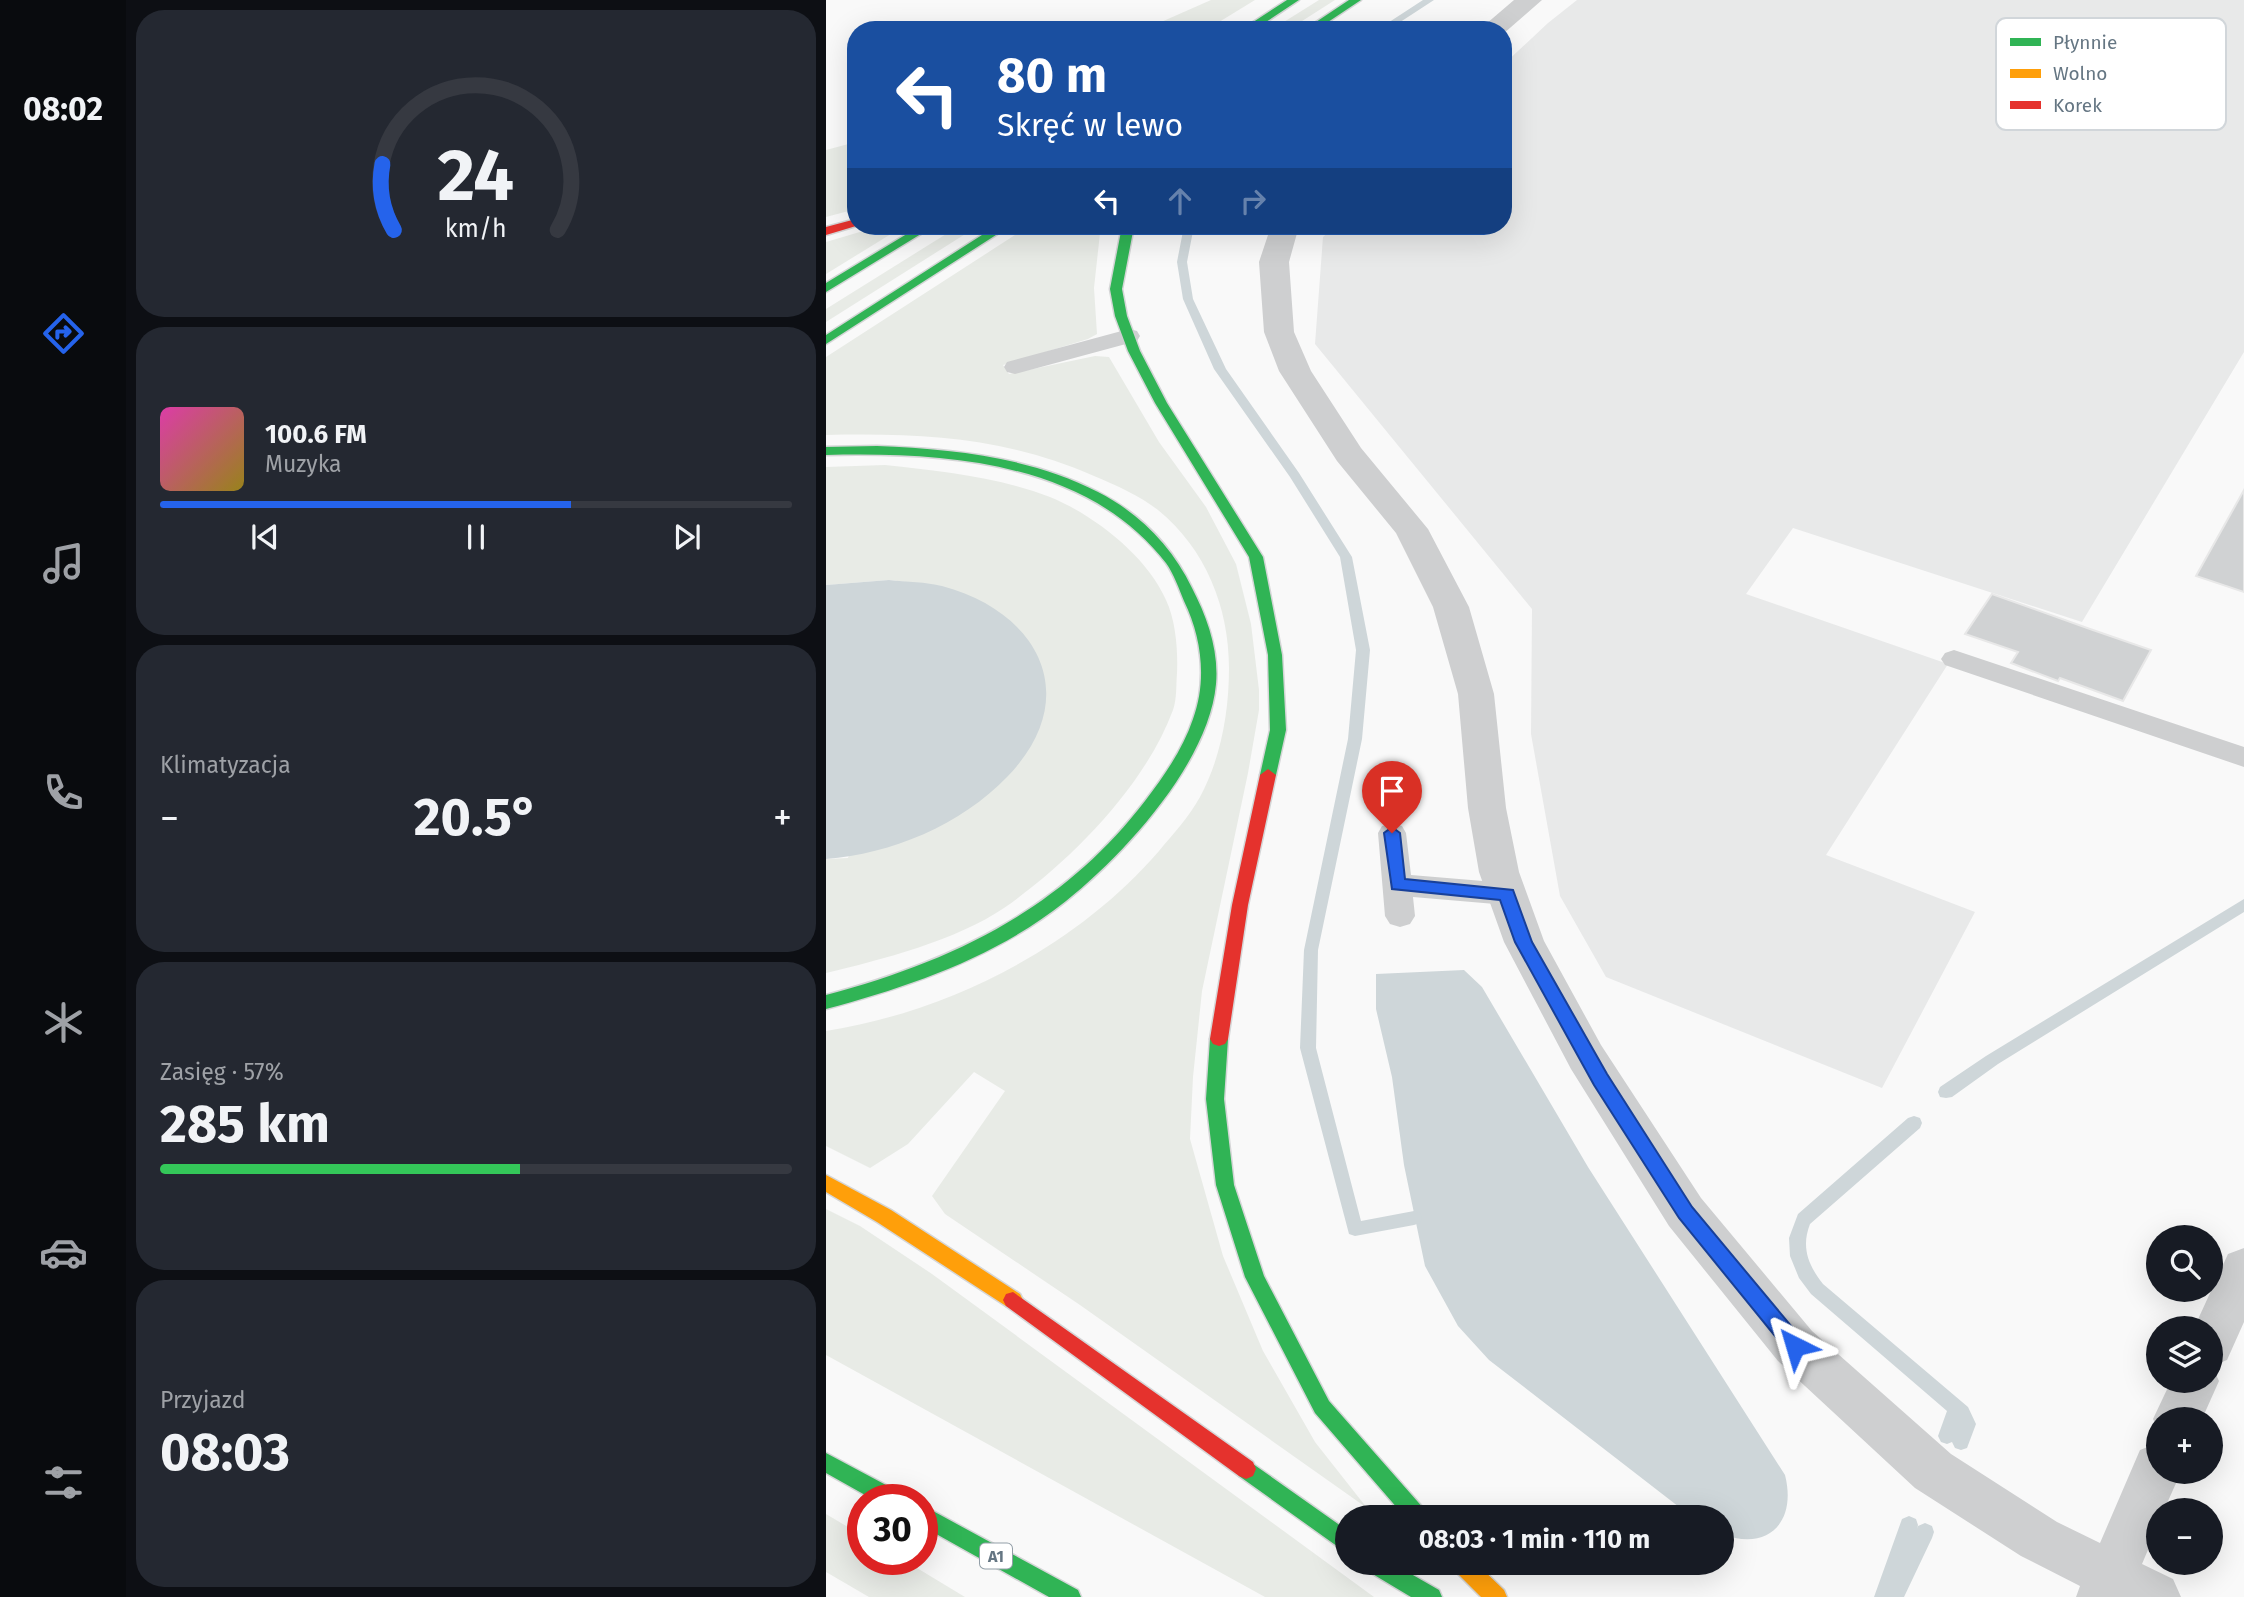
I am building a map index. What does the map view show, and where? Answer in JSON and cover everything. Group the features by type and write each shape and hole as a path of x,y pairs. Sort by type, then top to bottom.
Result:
{"main road":[{"path":"1260,21 1294,0"},
{"path":"1324,21 1356,0"},
{"path":"826,231 847,225"},
{"path":"826,288 913,235"},
{"path":"826,340 990,235"},
{"path":"1126,235 1116,289 1121,316 1161,403 1256,557 1275,656 1278,730 1240,905 1220,1028 1215,1099 1225,1185 1255,1277 1322,1408 1408,1505"},
{"path":"826,452 873,447 970,458 1048,478 1112,503 1171,558 1187,584 1206,648 1210,682 1204,711 1192,740 1166,787 1128,836 1070,891 1002,937 946,965 889,986 826,1002"},
{"path":"826,1183 884,1216 1038,1316 1335,1534"},
{"path":"826,1462 865,1484"},
{"name":"A1","path":"938,1524 1070,1597"},
{"path":"1393,1575 1431,1597"},
{"path":"1473,1575 1496,1597"}],"street":[{"path":"1503,21 1530,0"},
{"path":"1282,235 1274,262 1279,332 1295,371 1349,454 1411,529 1451,607 1476,694 1487,808 1499,872 1524,942 1600,1080 1685,1212 1795,1346 1933,1471 2106,1586 2155,1597"},
{"path":"2223,1316 2244,1268"},
{"path":"2106,1586 2150,1484"}],"lane":[{"path":"1015,367 1129,336"},
{"path":"1954,659 2244,757"},
{"path":"1392,833 1400,916"},
{"path":"1398,885 1507,894"}],"shaded area":[{"path":"1211,0 1255,0 1221,21 1163,21"},
{"path":"1319,0 1335,0 1302,21 1285,21"},
{"path":"1577,0 2244,0 2244,352 2082,622 1793,528 1746,594 1948,664 1826,855 1975,912 1882,1088 1606,977 1560,896 1531,734 1532,609 1315,344 1325,235 1512,235 1512,57"},
{"path":"847,144 847,211 826,217 826,150"},
{"path":"850,235 889,235 826,274 826,242"},
{"path":"945,235 964,235 826,322 826,309"},
{"path":"1015,235 1100,235 1094,288 1097,334 1003,365 1009,374 1095,356 1109,357 1159,442 1206,507 1236,564 1251,624 1259,710 1202,991 1190,1139 1223,1256 1263,1351 1315,1442 1365,1505 1080,1305 945,1214 932,1196 1005,1091 974,1072 908,1144 870,1168 826,1146 826,1031 919,1008 1008,970 1090,917 1126,885 1181,825 1200,797 1213,767 1222,734 1229,668 1225,623 1212,581 1202,561 1175,526 1144,500 1061,463 995,445 930,437 826,435 826,357"},
{"path":"885,465 1010,484 1050,497 1101,526 1133,553 1166,600 1177,646 1176,697 1160,738 1125,794 1079,845 1029,889 1004,908 964,930 894,955 826,973 826,859 848,858 941,586 889,580 826,585 826,467"},
{"path":"889,580 942,586 976,598 1004,616 1026,637 1040,662 1046,689 1043,717 1030,747 1007,777 989,794 947,823 900,844 826,859 826,585"},
{"path":"1464,970 1482,987 1588,1167 1785,1475 1787,1507 1775,1529 1765,1536 1738,1539 1734,1538 1734,1505 1676,1505 1489,1360 1458,1326 1425,1266 1404,1165 1392,1077 1376,1009 1376,974"},
{"path":"826,1209 860,1226 932,1274 1335,1568 1335,1575 1344,1575 1374,1597 1265,1597 826,1355"},
{"path":"826,1514 847,1526 847,1575 929,1575 965,1597 869,1597 826,1572"}],"building":[{"path":"2244,490 2244,592 2196,576"},
{"path":"1992,594 2151,650 2123,701 2011,663 2018,652 1965,634"}],"waterway":[{"path":"1395,21 1429,0"},
{"path":"1187,235 1182,262 1188,299 1220,369 1295,476 1346,557 1363,650 1355,739 1311,950 1308,1048 1355,1229 1414,1218"},
{"path":"1946,1092 1992,1060 2244,905"},
{"path":"1914,1123 1804,1219 1797,1238 1798,1256 1805,1273 1817,1289 1962,1413 1967,1424 1961,1442"},
{"path":"1947,1436 1957,1409"},
{"path":"1883,1597 1909,1525"},
{"path":"1894,1597 1925,1532"}],"traffic: fast":[{"path":"1260,21 1294,0"},
{"path":"1323,21 1356,0"},
{"path":"826,288 913,235"},
{"path":"826,340 990,235"},
{"path":"1126,235 1116,289 1121,316 1134,351 1161,403 1256,557 1275,655 1278,730 1268,775"},
{"path":"826,451 932,452 988,460 1043,474 1094,495 1138,524 1173,563 1197,612 1209,663 1209,684 1204,707 1185,753 1133,828 1097,865 1059,898 973,951 926,971 826,1002"},
{"path":"1219,1039 1215,1099 1225,1185 1255,1277 1322,1407 1408,1505"},
{"path":"826,1462 865,1484"},
{"path":"1246,1469 1335,1534"},
{"path":"938,1524 1070,1597"},
{"path":"1393,1575 1431,1597"}],"traffic: slow":[{"path":"826,1183 884,1216 1013,1300"},
{"path":"1473,1575 1496,1597"}],"traffic: jam":[{"path":"826,231 847,225"},
{"path":"1219,1039 1240,905 1268,775"},
{"path":"1013,1300 1246,1469"}],"route":[{"path":"1392,833 1398,885 1507,894 1524,942 1600,1080 1685,1212 1795,1346"}]}
